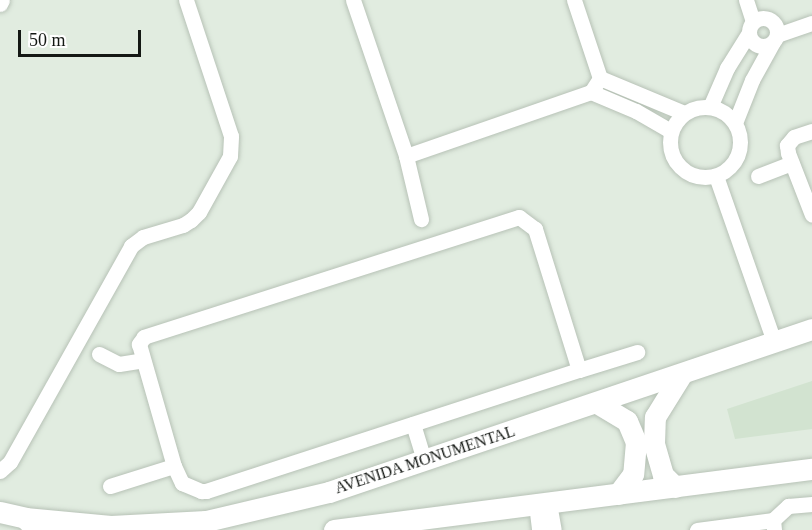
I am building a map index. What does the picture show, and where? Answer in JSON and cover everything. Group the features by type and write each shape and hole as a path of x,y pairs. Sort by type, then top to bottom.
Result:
{"street":[{"path":"0,4 2,0"},
{"path":"0,471 10,462 131,246 142,237 183,225 192,220 199,212 230,156 231,136 186,0"},
{"path":"353,0 406,156 422,219"},
{"path":"574,0 600,78 684,113"},
{"path":"746,0 752,42 758,46 767,46 775,39 812,23"},
{"path":"710,107 727,68 751,28 767,18 777,28 775,39 752,80 735,123"},
{"path":"406,156 591,92 600,78"},
{"path":"591,92 636,111 670,131"},
{"path":"697,107 710,107 723,112 735,123 740,138 738,154 729,167 716,176 698,177 682,170 672,156 670,131 684,113 697,107"},
{"path":"812,131 794,137 787,145 812,215"},
{"path":"758,176 792,163"},
{"path":"716,176 774,342"},
{"path":"579,370 535,229 519,217 144,337 139,344 174,466 186,487 207,491 637,352"},
{"name":"AVENIDA MONUMENTAL","path":"0,512 31,524 111,526 207,521 328,492 812,329"},
{"path":"99,354 119,364 142,360"},
{"path":"675,487 663,475 654,443 655,417 681,375"},
{"path":"597,403 627,421 636,442 633,474 618,494"},
{"path":"413,424 424,460"},
{"path":"110,486 174,466"},
{"path":"334,530 812,469"},
{"path":"539,530 542,503"},
{"path":"542,503 554,530"},
{"path":"697,530 774,525 788,506 812,504"}],"shaded area":[{"path":"812,381 812,429 735,439 727,409"}]}
